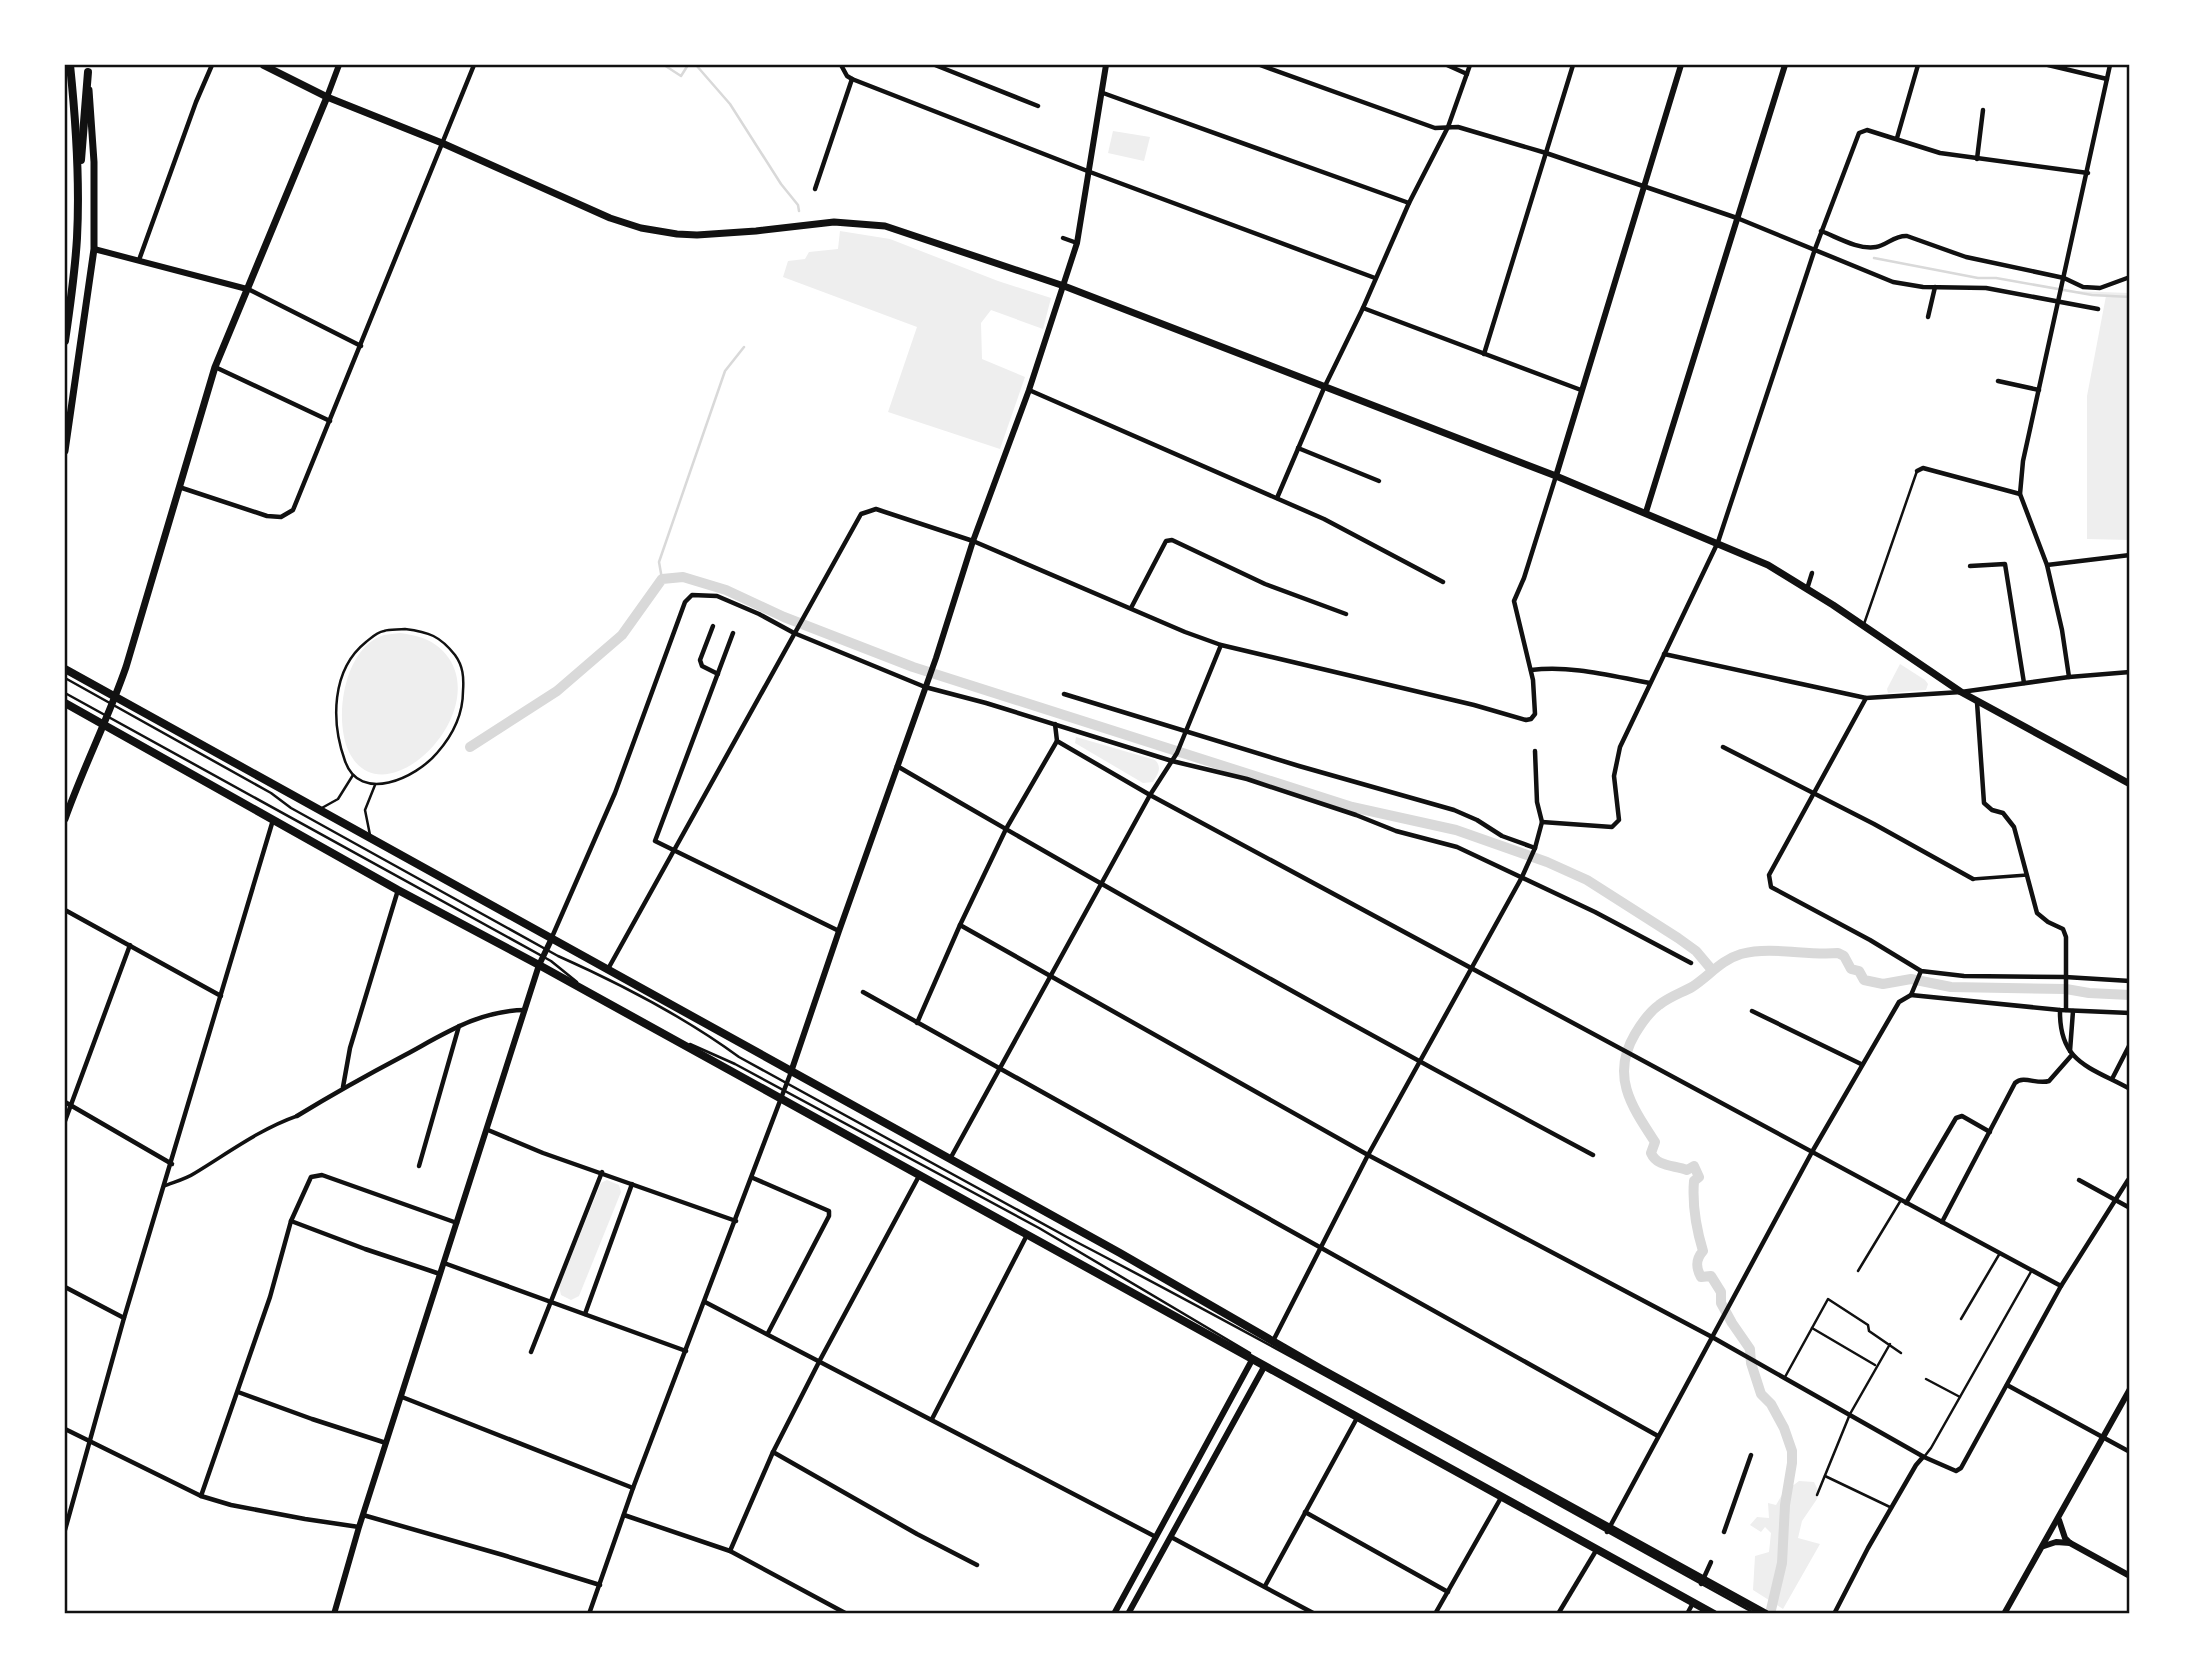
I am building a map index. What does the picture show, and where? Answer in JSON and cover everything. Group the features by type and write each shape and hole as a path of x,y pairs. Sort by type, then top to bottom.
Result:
{"main road":[{"path":"70,65 78,198"},
{"path":"263,65 327,97 442,143 610,218 641,228 697,235 858,222 885,226 1064,286 1556,476 1768,565 1961,692 2130,784"},
{"path":"65,341 77,239 88,68"},
{"path":"65,451 94,249 94,162 88,68"},
{"path":"65,819 114,700 215,367 327,97"},
{"path":"65,669 114,700 552,938 1120,1253 1608,1530 1756,1612 1766,1614"},
{"path":"65,703 398,890 540,965 1714,1614"}],"street":[{"path":"139,260 212,65"},
{"path":"327,97 339,65"},
{"path":"179,487 267,516 281,517 296,505 474,65"},
{"path":"841,65 852,79 1090,172 1376,278"},
{"path":"935,65 1038,106"},
{"path":"589,1614 633,1488 782,1099 936,658 973,541 1064,286 1077,243 1107,65"},
{"path":"1260,65 1435,128 1458,127 1644,186 1737,218 1893,282 1935,287 1986,288 2059,299 2098,309"},
{"path":"1447,65 1468,74"},
{"path":"1277,498 1409,202 1448,127 1470,65"},
{"path":"1484,354 1573,65"},
{"path":"607,969 805,613 811,597 861,514 869,510 876,509 973,541 1220,645 1474,705 1526,720 1531,719 1535,714 1531,670 1514,601 1556,476 1681,65"},
{"path":"1646,512 1785,65"},
{"path":"1896,138 1918,65"},
{"path":"2048,65 2107,79"},
{"path":"2069,677 2062,630 2047,565 2020,494 2023,461 2110,65"},
{"path":"815,188 852,79"},
{"path":"1103,93 1409,202"},
{"path":"1977,159 1983,110"},
{"path":"1542,821 1612,827 1619,820 1614,776 1620,747 1718,542 1821,231 1859,133 1863,131 1896,138 1940,153 2088,173"},
{"path":"1821,231 1867,247 1878,247 1899,236 1907,236 1966,257 2064,279 2091,289 2130,277"},
{"path":"1063,238 1077,243"},
{"path":"94,249 247,289 361,346"},
{"path":"1928,317 1935,287"},
{"path":"1363,308 1581,390"},
{"path":"215,367 330,421"},
{"path":"1998,381 2039,390"},
{"path":"1029,390 1324,519 1443,582"},
{"path":"1298,448 1379,481"},
{"path":"1917,471 1923,468 2020,494"},
{"path":"1131,608 1166,541 1172,540 1265,584 1346,614"},
{"path":"2047,565 2130,555"},
{"path":"1970,566 2005,564 2024,683"},
{"path":"1807,589 1812,573"},
{"path":"334,1614 359,1527 540,965 615,793 687,598 698,594 717,596 925,687 1172,761 1247,779 1396,831 1457,847 1523,874 1691,963"},
{"path":"713,626 700,660 702,666 718,674"},
{"path":"733,633 655,841 839,931"},
{"path":"950,1160 1150,795 1177,753 1220,645"},
{"path":"1664,654 1866,698 1961,692 2069,677 2130,672"},
{"path":"1531,670 1578,670 1650,683"},
{"path":"1064,694 1185,735 1454,810 1534,850"},
{"path":"1866,698 1769,875 1771,887 1870,940 1920,973 2130,981"},
{"path":"1977,701 1984,803 2008,817 2014,827 2037,913 2063,929 2066,937 2064,1008 2060,1029 2071,1054 2130,1089"},
{"path":"917,1023 1006,829 1057,741 1055,724"},
{"path":"1057,741 1150,795 2061,1286"},
{"path":"1723,747 1973,879 2028,875"},
{"path":"1273,1341 1368,1155 1534,850 1542,821 1537,802 1535,751"},
{"path":"897,766 1419,1062 1593,1155"},
{"path":"65,1530 124,1318 273,819"},
{"path":"343,1088 350,1048 398,890"},
{"path":"65,910 221,996"},
{"path":"960,925 1368,1155 1713,1337 1924,1457 1959,1470 2061,1286 2128,1180"},
{"path":"65,1121 68,1103 130,945"},
{"path":"1608,1530 1812,1152 1899,1002 1912,993 1920,973"},
{"path":"863,992 1658,1436"},
{"path":"1912,993 2073,1011 2130,1013"},
{"path":"164,1186 197,1172 280,1122 297,1116 343,1088 460,1026 493,1013 526,1010"},
{"path":"1752,1011 1862,1064"},
{"path":"1942,1222 2015,1083 2023,1079 2049,1081 2071,1054 2073,1011"},
{"path":"419,1166 460,1026"},
{"path":"2112,1079 2130,1044"},
{"path":"68,1103 172,1164"},
{"path":"1904,1202 1956,1118 1962,1116 1990,1132"},
{"path":"488,1130 543,1153 736,1221"},
{"path":"531,1352 602,1172"},
{"path":"201,1496 270,1297 291,1221 312,1177 322,1175 458,1223"},
{"path":"730,1550 773,1452 920,1175"},
{"path":"753,1178 829,1212 830,1216 768,1333"},
{"path":"2079,1180 2130,1208"},
{"path":"585,1314 632,1184"},
{"path":"291,1221 441,1274"},
{"path":"932,1419 1027,1235"},
{"path":"444,1263 686,1351"},
{"path":"65,1287 124,1318"},
{"path":"705,1302 1156,1537"},
{"path":"1114,1614 1251,1360"},
{"path":"1128,1614 1265,1367"},
{"path":"2007,1385 2130,1452"},
{"path":"2004,1614 2130,1389"},
{"path":"238,1392 387,1443"},
{"path":"402,1397 633,1488"},
{"path":"1265,1586 1358,1418"},
{"path":"65,1429 201,1496 305,1520 359,1527"},
{"path":"773,1452 977,1565"},
{"path":"1724,1532 1751,1455"},
{"path":"1834,1614 1868,1548 1916,1465 1924,1457"},
{"path":"1435,1614 1502,1495"},
{"path":"1305,1513 1448,1592"},
{"path":"363,1515 600,1585"},
{"path":"624,1515 730,1550 847,1614"},
{"path":"2059,1518 2060,1528 2070,1543"},
{"path":"1171,1537 1315,1614"},
{"path":"2043,1546 2056,1542 2070,1543 2130,1576"},
{"path":"1558,1614 1597,1548"},
{"path":"1702,1582 1711,1562"},
{"path":"1687,1614 1694,1601"}],"lane":[{"path":"1863,626 1917,471"},
{"path":"405,629 436,636 460,661 464,676 463,703 454,728 436,755 413,773 386,784 375,785 353,775 342,753 336,716 337,696 345,668 356,650 383,631 405,629"},
{"path":"65,678 114,700 271,793 291,808 558,956 604,976 704,1031 739,1057 1608,1530"},
{"path":"65,693 551,961 594,993 686,1043 735,1064 1039,1228 1300,1382 1502,1495"},
{"path":"318,810 338,799 353,775"},
{"path":"371,838 365,810 375,785"},
{"path":"1858,1271 1904,1202"},
{"path":"1961,1319 2000,1253"},
{"path":"1924,1457 2032,1270"},
{"path":"1785,1378 1828,1298 1868,1325 1869,1331 1901,1353"},
{"path":"1812,1328 1876,1366"},
{"path":"1817,1495 1850,1415 1890,1345"},
{"path":"1926,1379 1960,1397"},
{"path":"1825,1476 1892,1508"},
{"path":"1694,1601 1722,1614"}],"shaded area":[{"path":"1113,131 1150,137 1144,161 1108,153"},
{"path":"840,231 890,239 998,281 1051,298 1043,329 991,310 981,323 982,359 1025,377 1000,449 888,412 917,327 783,277 788,261 805,259 809,252 838,249"},
{"path":"2072,291 2130,293 2130,540 2087,539 2087,396 2106,296"},
{"path":"400,633 422,638 440,648 450,660 458,684 454,709 443,733 426,754 405,768 384,774 364,770 349,752 344,738 342,704 351,669 359,654 370,642 384,635"},
{"path":"1900,664 1925,680 1928,684 1926,690 1888,693 1887,689"},
{"path":"1076,737 1155,760 1159,769 1153,782 1143,783 1075,743"},
{"path":"607,1180 619,1185 621,1192 579,1296 571,1300 561,1295 559,1286 601,1183"},
{"path":"1799,1481 1814,1482 1819,1492 1802,1521 1798,1538 1820,1544 1783,1609 1753,1590 1755,1556 1769,1552 1771,1533 1765,1527 1761,1532 1750,1525 1757,1517 1769,1518 1768,1503 1776,1505 1783,1493"}],"waterway":[{"path":"664,65 681,76 688,65"},
{"path":"696,65 730,104 781,184 798,205 799,211"},
{"path":"1874,258 1978,278 1996,278 2092,295 2130,297"},
{"path":"662,579 659,562 725,371 744,347"},
{"path":"470,747 557,691 622,635 662,579 683,577 726,590 784,617 913,667 1352,807 1456,830 1547,862 1587,880 1678,938 1696,951 1712,970"},
{"path":"1770,1614 1782,1563 1785,1505 1792,1451 1771,1404 1761,1394 1751,1363 1750,1349 1721,1303 1721,1292 1711,1276 1701,1277 1698,1270 1697,1264 1703,1251 1694,1208 1694,1181 1699,1177 1694,1166 1687,1170 1654,1158 1651,1153 1655,1142 1627,1091 1624,1064 1635,1034 1663,1002 1692,987 1727,960 1753,952 1838,953 1844,956 1851,969 1859,971 1864,980 1883,984 1911,979 1951,987 2066,989 2130,995"}]}
